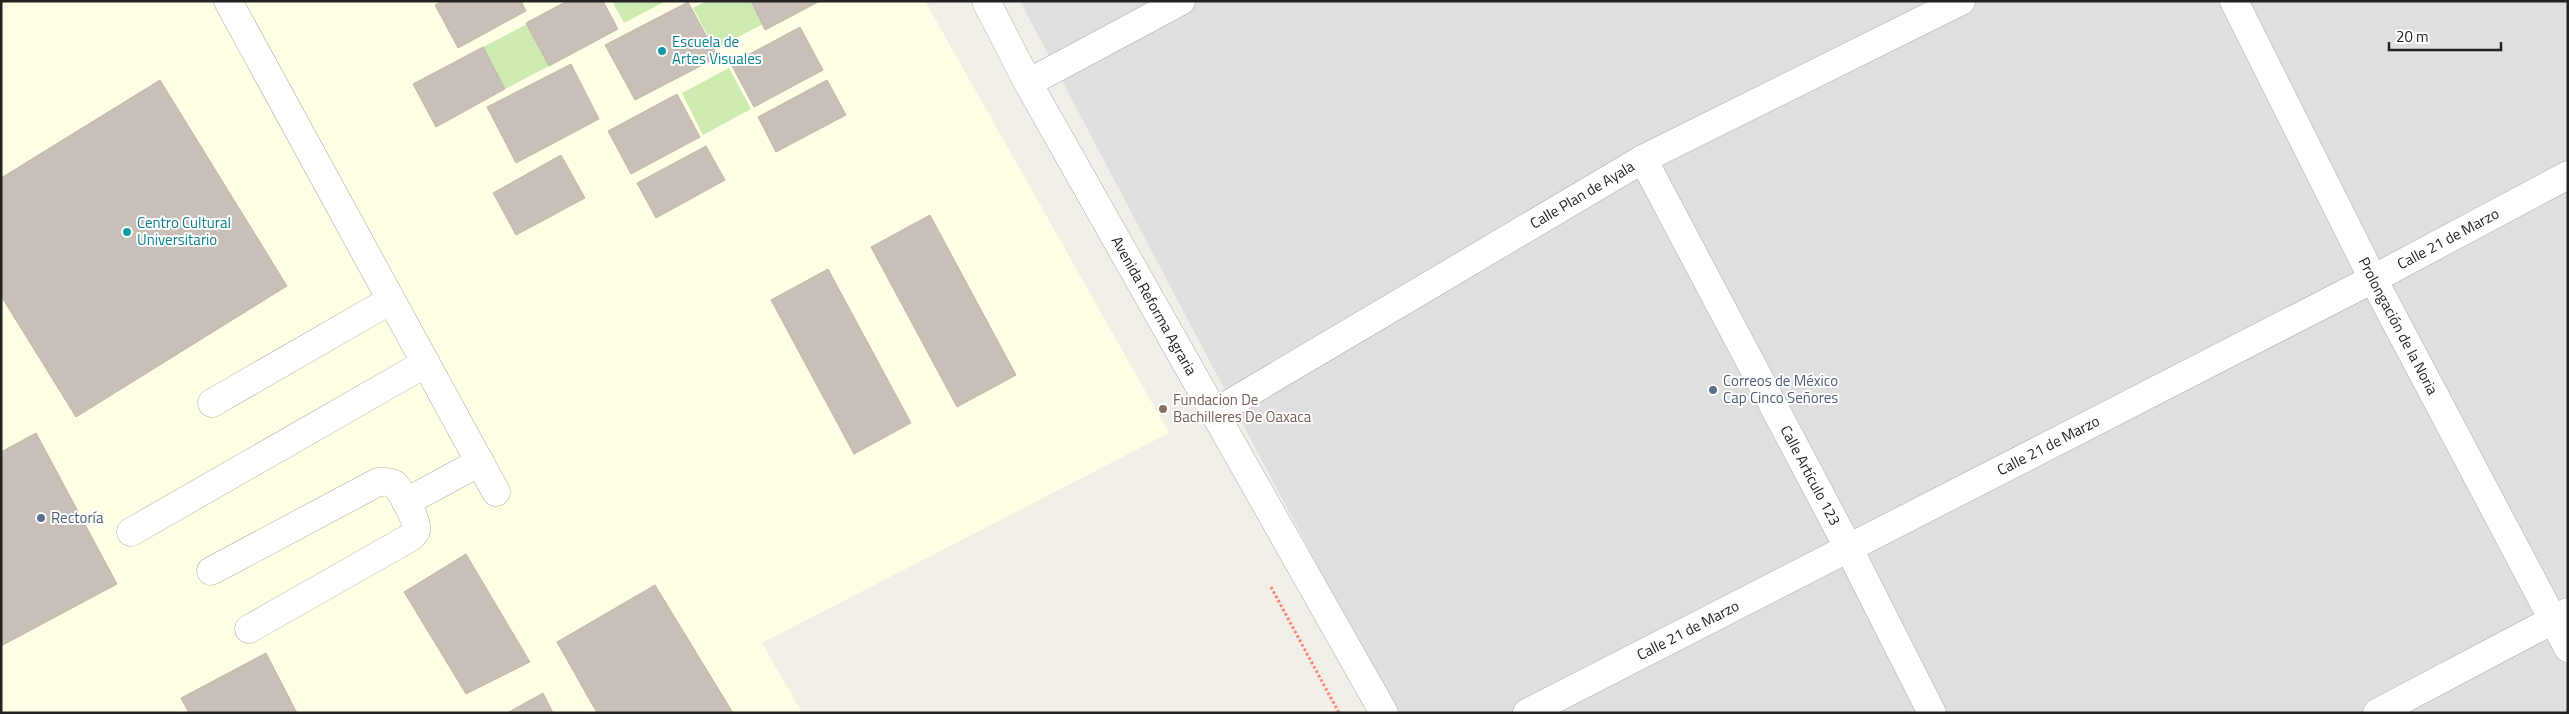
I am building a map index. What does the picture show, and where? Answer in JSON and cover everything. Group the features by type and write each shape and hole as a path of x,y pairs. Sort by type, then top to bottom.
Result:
{"street":[{"path":"228,1 496,492"},
{"name":"Avenida Reforma Agraria","path":"986,1 1028,83 1384,713"},
{"path":"1028,83 1181,1"},
{"name":"Calle Plan de Ayala","path":"1214,412 1643,159 1962,1"},
{"name":"Prolongación de la Noria","path":"2234,1 2373,279 2561,616 2568,648"},
{"name":"Calle Artículo 123","path":"1643,159 1848,547 1932,713"},
{"name":"Calle 21 de Marzo","path":"1527,713 2373,279 2568,175"},
{"path":"212,403 391,300"},
{"path":"131,532 426,363"},
{"path":"406,502 480,462"},
{"path":"211,571 378,482 387,481 394,484 406,502 416,523 416,531 411,537 248,629"},
{"path":"2377,713 2561,616"}],"shaded area":[{"path":"1,1 925,1 1169,433 762,643 802,713 1,713"},
{"path":"1020,1 2568,1 2568,713 1395,713"}],"green space":[{"path":"612,1 666,1 624,23"},
{"path":"707,1 751,1 763,24 715,49 693,8"},
{"path":"527,24 549,66 505,89 483,47"},
{"path":"729,68 751,109 703,135 682,93"}],"building":[{"path":"443,1 521,1 526,11 458,48 435,5"},
{"path":"567,1 603,1 618,29 549,66 526,23"},
{"name":"Escuela de Artes Visuales","path":"751,1 820,1 765,30"},
{"name":"Escuela de Artes Visuales","path":"688,2 718,57 635,100 605,45"},
{"name":"Escuela de Artes Visuales","path":"800,27 823,70 754,107 731,64"},
{"path":"483,47 505,89 436,127 413,84"},
{"path":"571,64 599,119 516,163 487,107"},
{"name":"Centro Cultural Universitario","path":"160,80 287,286 76,417 1,296 1,178"},
{"name":"Escuela de Artes Visuales","path":"827,80 846,115 776,152 758,117"},
{"name":"Escuela de Artes Visuales","path":"677,94 700,137 631,174 608,131"},
{"path":"706,146 725,180 656,218 637,183"},
{"path":"561,155 585,198 516,235 493,193"},
{"path":"930,215 1016,375 957,407 871,247"},
{"path":"828,269 911,423 854,454 771,300"},
{"name":"Rectoría","path":"36,433 117,584 1,646 1,452"},
{"path":"466,554 530,662 466,694 404,592"},
{"path":"655,585 733,713 597,713 557,642"},
{"path":"266,653 297,713 189,713 181,698"},
{"path":"543,693 553,713 507,713"}],"place":[{"name":"Escuela de Artes Visuales","path":"662,51"},
{"name":"Centro Cultural Universitario","path":"127,232"},
{"name":"Correos de México Cap Cinco Señores","path":"1713,390"},
{"name":"Fundacion De Bachilleres De Oaxaca","path":"1163,409"},
{"name":"Rectoría","path":"41,518"}]}
